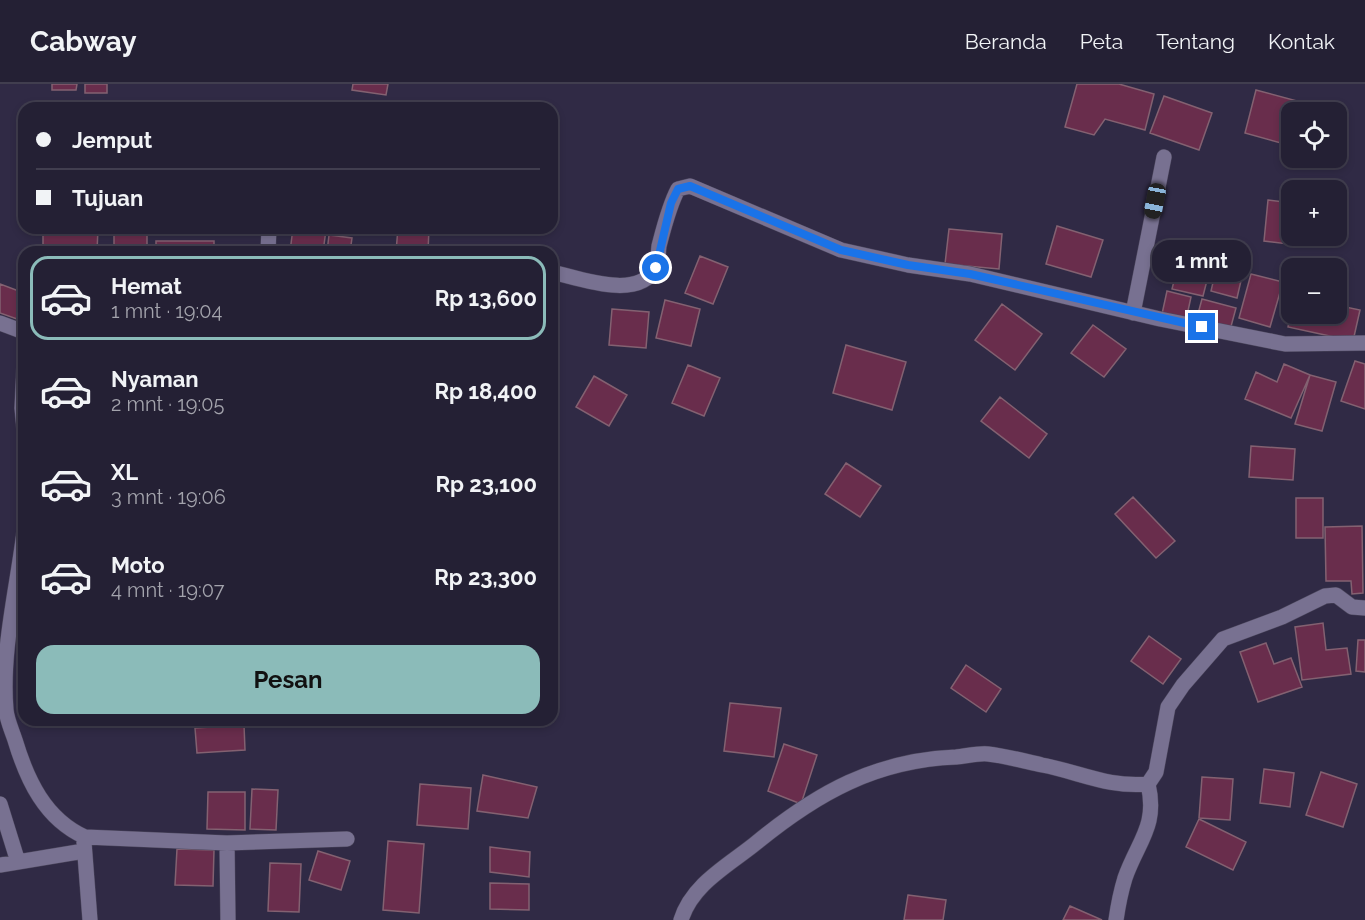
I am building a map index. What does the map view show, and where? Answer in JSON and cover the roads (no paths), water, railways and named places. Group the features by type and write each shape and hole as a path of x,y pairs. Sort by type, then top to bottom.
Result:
{"street":[{"path":"1133,313 1164,157"},
{"path":"558,273 604,284 627,286 641,283 656,268 660,244 678,189 690,186 841,250 908,265 970,274 1133,313 1285,344 1365,343"},
{"path":"0,323 18,330"},
{"path":"18,579 6,674 6,712 25,772 41,800 53,815 84,844 90,920"},
{"path":"1116,920 1126,877 1150,820 1152,811 1148,784 1156,772 1168,707 1183,685 1223,639 1331,595 1341,596 1354,608 1365,609"},
{"path":"681,920 698,889 787,818 840,785 878,769 931,757 986,754 1056,767 1096,781 1131,786 1148,784"},
{"path":"0,804 18,862"},
{"path":"0,865 84,844 346,839"},
{"path":"227,843 228,920"}]}
